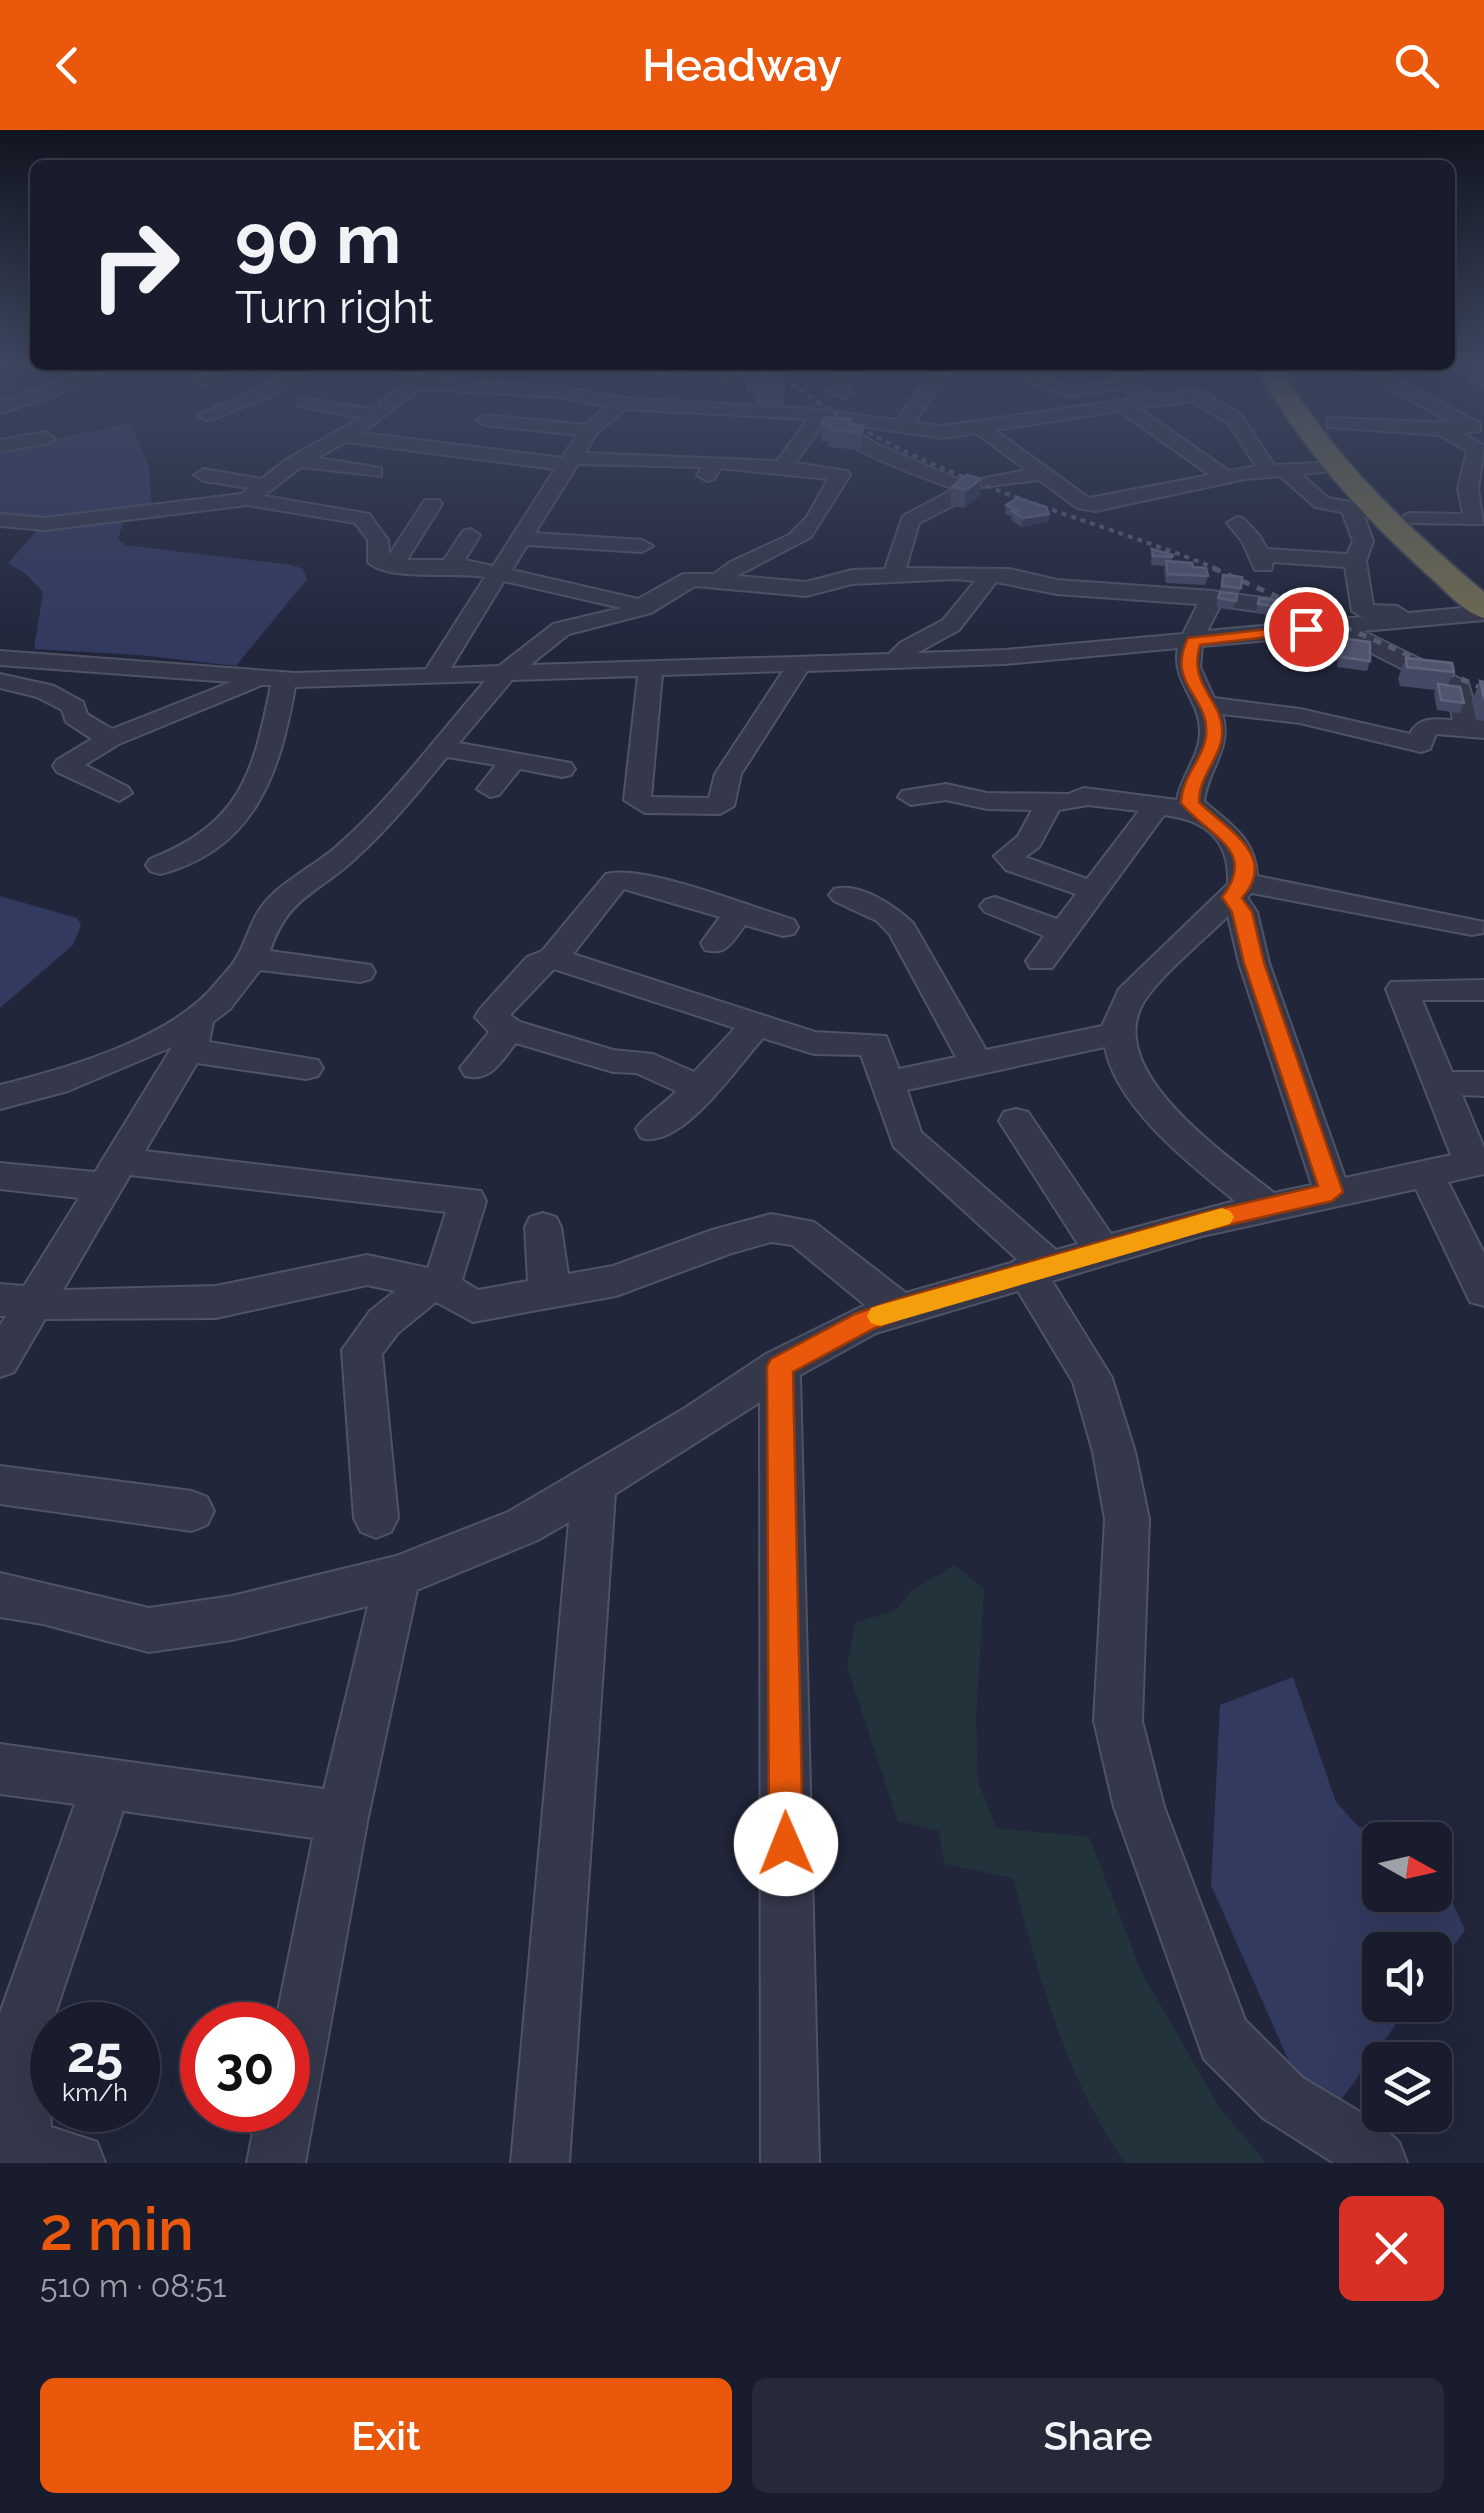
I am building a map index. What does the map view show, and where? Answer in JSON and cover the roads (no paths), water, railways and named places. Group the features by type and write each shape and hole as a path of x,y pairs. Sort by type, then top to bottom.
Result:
{"highway":[{"path":"1329,459 1366,511 1480,605"},
{"path":"1359,459 1480,605"}],"street":[{"path":"247,499 306,459"},
{"path":"543,459 782,468 840,474 824,507 798,538 740,563 720,581"},
{"path":"434,675 572,459"},
{"path":"782,468 789,459"},
{"path":"894,574 910,520 966,488 898,459"},
{"path":"1020,459 1084,504 1096,505 1173,497 1226,477 1275,469 1335,466"},
{"path":"1207,459 1226,477"},
{"path":"1267,459 1316,500 1366,511 1363,541 1355,561 1363,611 1379,615 1480,605"},
{"path":"1411,519 1476,520 1466,500 1473,459"},
{"path":"230,466 282,473"},
{"path":"204,476 374,472"},
{"path":"988,483 1039,474"},
{"path":"0,520 46,524 247,499 362,518 378,540 379,562 392,567 451,565 606,595 646,638"},
{"path":"392,567 432,504"},
{"path":"1237,523 1252,539 1261,560 1355,561"},
{"path":"451,565 470,535"},
{"path":"520,538 576,538 576,543 642,546"},
{"path":"895,660 912,644 942,632 983,588 989,574"},
{"path":"800,663 728,774 720,806 645,805 636,800 646,638 681,582 720,581 806,589 852,577 989,574 1056,587 1212,598 1291,609"},
{"path":"1212,598 1192,645 1191,682 1204,704 1214,736 1190,785 1190,803 1238,843 1244,860 1237,889 1254,963 1332,1192"},
{"path":"1192,645 1480,605"},
{"path":"0,1360 18,1302 113,1174 192,1034 252,959 265,921 284,899 345,854 505,672 561,629 646,638 800,663 1024,656 1346,633 1459,688 1466,721 1480,730"},
{"path":"0,658 162,667 273,679 434,675 505,672 646,638"},
{"path":"119,792 66,766 110,739 273,679"},
{"path":"160,865 222,833 260,774 277,723 273,679"},
{"path":"0,680 45,691 74,708 75,717 110,739"},
{"path":"1204,704 1300,716 1421,744 1424,730 1432,726 1480,730"},
{"path":"442,748 562,769"},
{"path":"490,789 514,760"},
{"path":"911,797 946,792 987,801 1074,802 1084,796 1198,812"},
{"path":"1050,802 1029,841 1008,856 1016,864 1094,890"},
{"path":"1042,961 1156,806"},
{"path":"699,1088 641,1062 613,1062 509,1030 491,1016 538,964 552,958 616,880 638,882 783,927"},
{"path":"1237,889 1472,926"},
{"path":"1237,889 1130,996 1119,1010 1116,1034 1122,1063 1146,1096 1180,1133 1267,1207"},
{"path":"844,895 887,915 902,930 977,1064"},
{"path":"995,906 1063,932"},
{"path":"716,943 739,913"},
{"path":"552,958 814,1042 874,1044 906,1138 1037,1268 1092,1378 1114,1452 1127,1519 1118,1721 1139,1807 1224,2039 1283,2098 1354,2142 1378,2163"},
{"path":"252,959 360,972"},
{"path":"0,1594 150,1630 232,1618 398,1577 523,1526 700,1421 780,1366 864,1322 1037,1268 1267,1207 1478,1162 1440,1083 1402,989 1484,990"},
{"path":"654,1130 668,1122 758,1023"},
{"path":"0,1097 73,1076 182,1030 306,1068"},
{"path":"477,1068 509,1030"},
{"path":"887,1082 1116,1034"},
{"path":"1440,1083 1484,1084"},
{"path":"1016,1121 1102,1250"},
{"path":"1425,1171 1484,1290"},
{"path":"0,1176 113,1174 468,1201 436,1285 384,1322 362,1350 376,1518"},
{"path":"542,1226 548,1274 542,1294"},
{"path":"18,1302 216,1302 367,1270 436,1285 473,1306 616,1281 725,1240 771,1228 801,1232 898,1309"},
{"path":"780,1366 790,2163"},
{"path":"540,2163 594,1484"},
{"path":"0,1485 192,1511"},
{"path":"307,2002 343,1817 398,1577"},
{"path":"0,1769 343,1817"},
{"path":"40,2158 8,2043 107,1784"},
{"path":"276,2163 282,2132"}],"water":[{"path":"0,459 146,459 149,467 152,510 49,522 0,518"},
{"path":"124,519 118,539 125,545 292,565 303,569 307,579 236,666 34,649 43,592 26,574 8,563 41,526"},
{"path":"0,896 77,918 81,925 73,945 0,1008"},
{"path":"1293,1677 1336,1802 1362,1828 1362,1912 1452,1912 1452,1902 1465,1930 1452,1948 1452,1932 1362,1932 1362,2022 1398,2022 1383,2042 1362,2042 1362,2071 1333,2111 1292,2068 1211,1885 1220,1705"}],"railway":[{"path":"922,459 985,486 1220,570"},
{"path":"1213,568 1484,689"}]}
